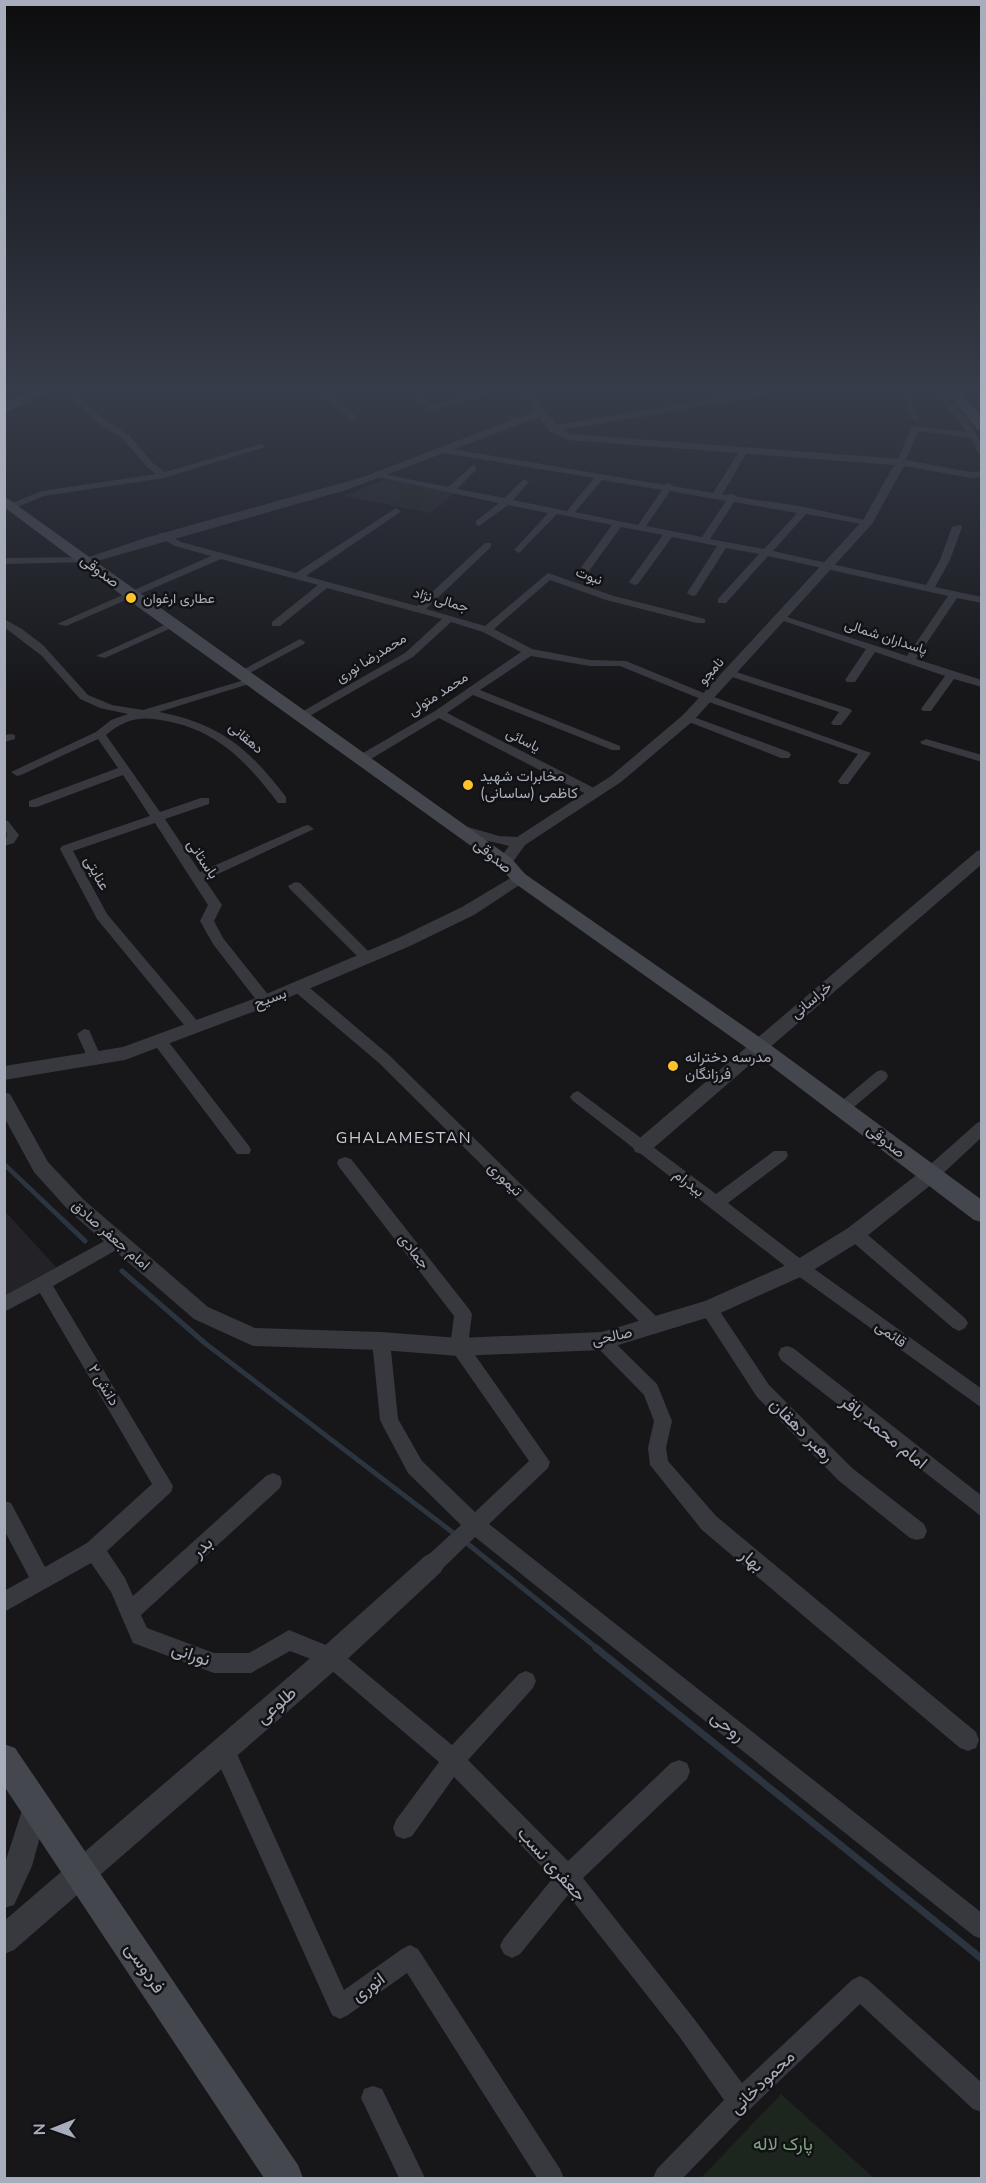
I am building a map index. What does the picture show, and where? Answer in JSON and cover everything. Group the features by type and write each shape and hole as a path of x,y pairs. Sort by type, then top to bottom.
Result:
{"main road":[{"name":"صدوقی","path":"8,503 132,596 505,862 519,878 843,1108 981,1213"},
{"name":"فردوسی","path":"4,1759 81,1871 276,2174"}],"street":[{"path":"8,503 49,493"},
{"path":"4,561 86,560 162,536 267,510 323,493"},
{"path":"463,493 767,553 981,600"},
{"path":"479,523 514,493"},
{"path":"569,514 587,493"},
{"path":"640,528 664,493"},
{"path":"709,493 868,522"},
{"name":"نامجو","path":"505,862 520,842 644,758 688,718 825,566 868,522 884,493"},
{"path":"704,541 733,497"},
{"path":"722,601 805,510"},
{"path":"300,575 396,511"},
{"path":"519,550 555,511"},
{"path":"585,569 618,524"},
{"path":"929,588 945,560 957,527"},
{"path":"634,582 669,534"},
{"name":"جمالی نژاد","path":"162,536 178,544 327,582 487,630 529,652 590,663 622,663 707,698 865,753 844,782"},
{"path":"419,610 488,545"},
{"path":"692,593 723,545"},
{"path":"62,624 132,596 221,555"},
{"name":"نبوت","path":"487,630 548,576 610,598 701,621"},
{"path":"276,624 327,582"},
{"path":"910,660 954,594"},
{"name":"محمدرضا نوری","path":"302,716 409,655 449,618"},
{"name":"پاسداران شمالی","path":"780,618 951,674 980,680"},
{"name":"دهقانی","path":"4,622 19,630 58,666 85,698 106,707 186,719 216,732 252,760 282,800"},
{"path":"101,656 173,625"},
{"path":"4,635 19,630"},
{"path":"17,772 100,734 115,722 247,677 300,642"},
{"path":"851,680 872,648"},
{"name":"محمد متولی","path":"362,759 439,713 529,652"},
{"path":"730,673 846,711 837,723"},
{"path":"927,709 951,674"},
{"path":"473,691 616,748"},
{"name":"یاسائی","path":"439,713 594,793"},
{"path":"688,718 785,755"},
{"name":"باستانی","path":"100,734 157,815 178,852 214,905 207,921 218,941 265,1001"},
{"path":"926,742 981,759"},
{"path":"33,804 126,770"},
{"name":"عنایتی","path":"194,1027 102,916 66,852 69,847 157,815 205,801"},
{"path":"4,824 8,840"},
{"path":"197,878 308,829"},
{"path":"461,830 498,841 520,842"},
{"name":"خراسانی","path":"642,1147 981,855"},
{"name":"بسیح","path":"4,1073 125,1053 265,1001 368,959 468,910 519,878"},
{"path":"295,886 368,959"},
{"name":"تیموری","path":"299,987 384,1059 655,1326"},
{"path":"84,1034 95,1059"},
{"path":"159,1040 243,1150"},
{"path":"843,1108 881,1076"},
{"name":"بیدرام","path":"578,1097 800,1268"},
{"name":"امام جعفر صادق","path":"4,1099 41,1167 77,1206 201,1313 253,1337"},
{"path":"930,1175 981,1127"},
{"path":"716,1203 780,1155"},
{"name":"جمادی","path":"345,1163 463,1314 459,1347"},
{"name":"صالحی","path":"253,1337 381,1341 459,1347 602,1341 709,1309 800,1268 855,1234 930,1175"},
{"path":"855,1234 959,1323"},
{"path":"4,1305 119,1240"},
{"name":"قائمی","path":"800,1268 981,1400"},
{"name":"دانش ۲","path":"43,1284 164,1486 94,1550"},
{"name":"رهبر دهقان","path":"709,1309 764,1391 845,1474 917,1531"},
{"name":"روحی","path":"381,1341 389,1420 415,1467 474,1524 981,1928"},
{"name":"بهار","path":"602,1341 651,1390 663,1421 657,1448 659,1465 709,1523 968,1740"},
{"name":"طلوعی","path":"4,1941 81,1871 224,1751 331,1657 541,1462 459,1347"},
{"name":"امام محمد باقر","path":"787,1354 981,1508"},
{"name":"بدر","path":"130,1612 273,1482"},
{"path":"4,1510 41,1580"},
{"path":"4,1602 94,1550"},
{"name":"نورانی","path":"94,1550 118,1585 140,1636 214,1663 251,1663 289,1640 331,1657"},
{"name":"جعفری نسب","path":"331,1657 453,1760 568,1877 687,2028 740,2101"},
{"path":"404,1828 453,1760 526,1681"},
{"name":"انوری","path":"224,1751 340,2007 410,1957 551,2178"},
{"path":"512,1946 568,1877 679,1771"},
{"path":"4,1895 19,1866 36,1803"},
{"name":"محمودخانی","path":"666,2178 740,2101 860,1988 981,2100"},
{"path":"373,2097 412,2178"}],"shaded area":[{"path":"352,493 454,493 431,513 344,496"},
{"path":"4,1210 56,1267 5,1296 4,1296"}],"green space":[{"path":"403,493 432,494 421,506 393,504"},
{"name":"پارک لاله","path":"781,2094 874,2178 701,2178"}],"waterway":[{"path":"4,1164 65,1222"},
{"path":"64,1221 85,1241"},
{"path":"122,1271 206,1344 456,1535"},
{"path":"463,1540 598,1649"},
{"path":"596,1648 982,1959"}],"place":[{"name":"عطاری ارغوان","path":"131,598"},
{"name":"مخابرات شهید کاظمی (ساسانی)","path":"468,785"},
{"name":"مدرسه دخترانه فرزانگان","path":"673,1066"}],"district":[{"name":"GHALAMESTAN","path":"404,1138"}]}
